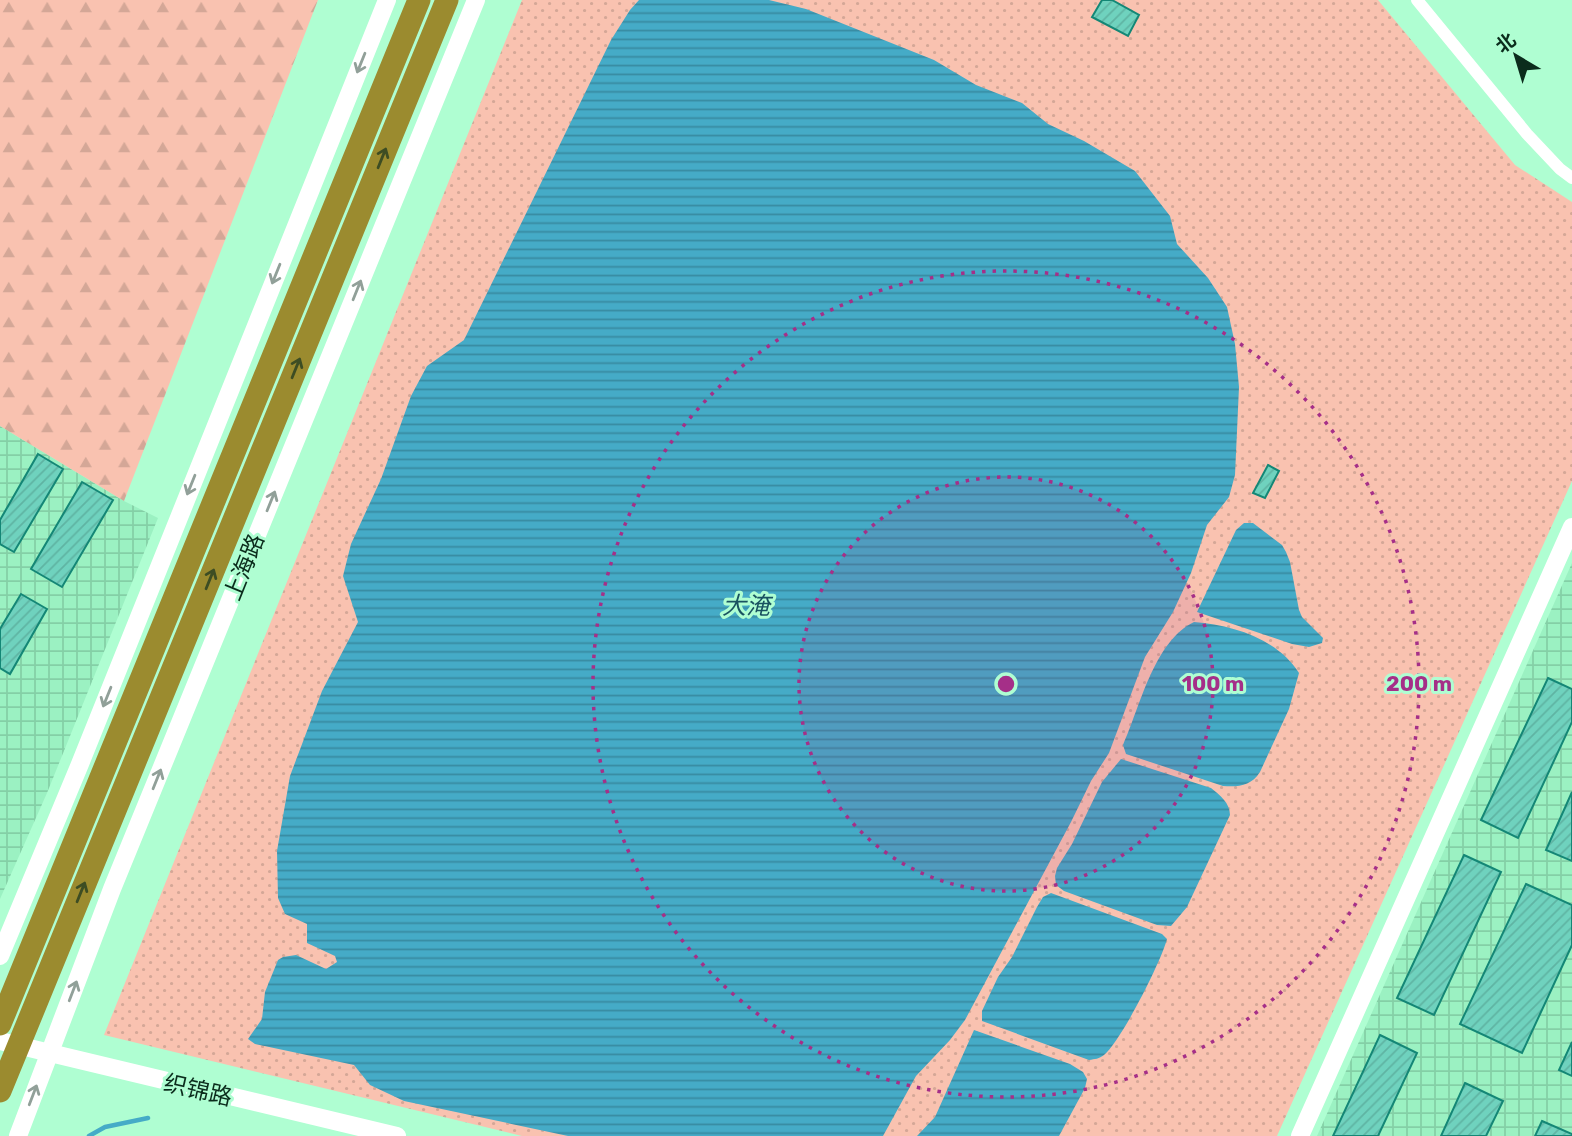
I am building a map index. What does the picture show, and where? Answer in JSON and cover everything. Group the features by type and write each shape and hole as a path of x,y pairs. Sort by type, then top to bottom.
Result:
{"highway":[{"path":"0,1024 419,0"},
{"name":"上海路","path":"0,1091 447,0"}],"main road":[{"path":"0,956 387,0"},
{"name":"上海路","path":"18,1136 100,922 476,0"},
{"path":"1300,1136 1572,527"},
{"path":"28,888 30,914 34,923 50,939 60,942 81,937 100,922"},
{"name":"织锦路","path":"0,1041 49,1055 397,1136"}],"street":[{"path":"1417,0 1527,134 1572,178"}],"shaded area":[{"path":"0,426 124,501 158,518 47,793 0,899"},
{"path":"1572,563 1572,1136 1317,1136"}],"green space":[{"path":"0,0 318,0 124,501 0,426"},
{"name":"大淹","path":"522,0 1378,0 1515,165 1572,202 1572,481 1277,1136 522,1136 104,1035"}],"water":[{"name":"大淹","path":"639,0 769,0 806,9 934,60 976,85 1022,103 1048,124 1084,141 1135,171 1170,216 1177,244 1208,278 1227,307 1235,344 1239,387 1235,475 1229,497 1207,525 1191,573 1173,612 1145,657 1109,753 1091,781 965,1020 916,1076 883,1136 568,1136 404,1101 370,1085 354,1065 255,1044 248,1039 262,1019 265,992 278,960 296,955 326,969 337,962 335,956 307,943 307,924 285,914 278,898 277,851 290,776 322,691 358,622 343,576 351,544 381,479 411,396 427,366 464,340 611,40"},
{"path":"1244,523 1253,523 1282,545 1290,562 1299,610 1302,617 1323,638 1322,643 1309,647 1292,644 1197,612 1236,530"},
{"path":"1194,622 1224,626 1253,636 1279,651 1299,673 1289,709 1260,772 1244,785 1223,786 1126,754 1123,745 1158,659 1180,631"},
{"path":"1121,759 1211,788 1224,800 1230,811 1187,907 1171,926 1157,925 1064,891 1056,885 1057,868 1072,844 1102,782"},
{"path":"1051,893 1162,934 1167,939 1130,1018 1111,1047 1097,1059 1089,1060 982,1021 982,1011 998,977 1012,957 1043,897"},
{"path":"974,1030 1070,1064 1083,1072 1087,1079 1085,1088 1059,1136 917,1136 935,1117"}],"building":[{"path":"1102,0 1112,0 1139,15 1128,36 1092,17"},
{"path":"38,454 63,469 14,552 0,544 0,520"},
{"path":"1268,465 1279,471 1265,498 1253,493"},
{"path":"82,482 113,500 62,587 31,569"},
{"path":"21,594 47,609 10,674 0,668 0,629"},
{"path":"1548,678 1572,689 1572,722 1518,838 1481,820"},
{"path":"1572,792 1572,861 1546,850"},
{"path":"1464,855 1501,872 1434,1015 1397,998"},
{"path":"1526,884 1572,905 1572,945 1522,1053 1460,1024"},
{"path":"1380,1035 1417,1053 1378,1136 1333,1136"},
{"path":"1572,1042 1572,1076 1559,1070"},
{"path":"1465,1083 1503,1101 1486,1136 1441,1136"},
{"path":"1542,1121 1572,1134 1572,1136 1535,1136"}],"waterway":[{"path":"89,1136 105,1127 148,1118"}]}
